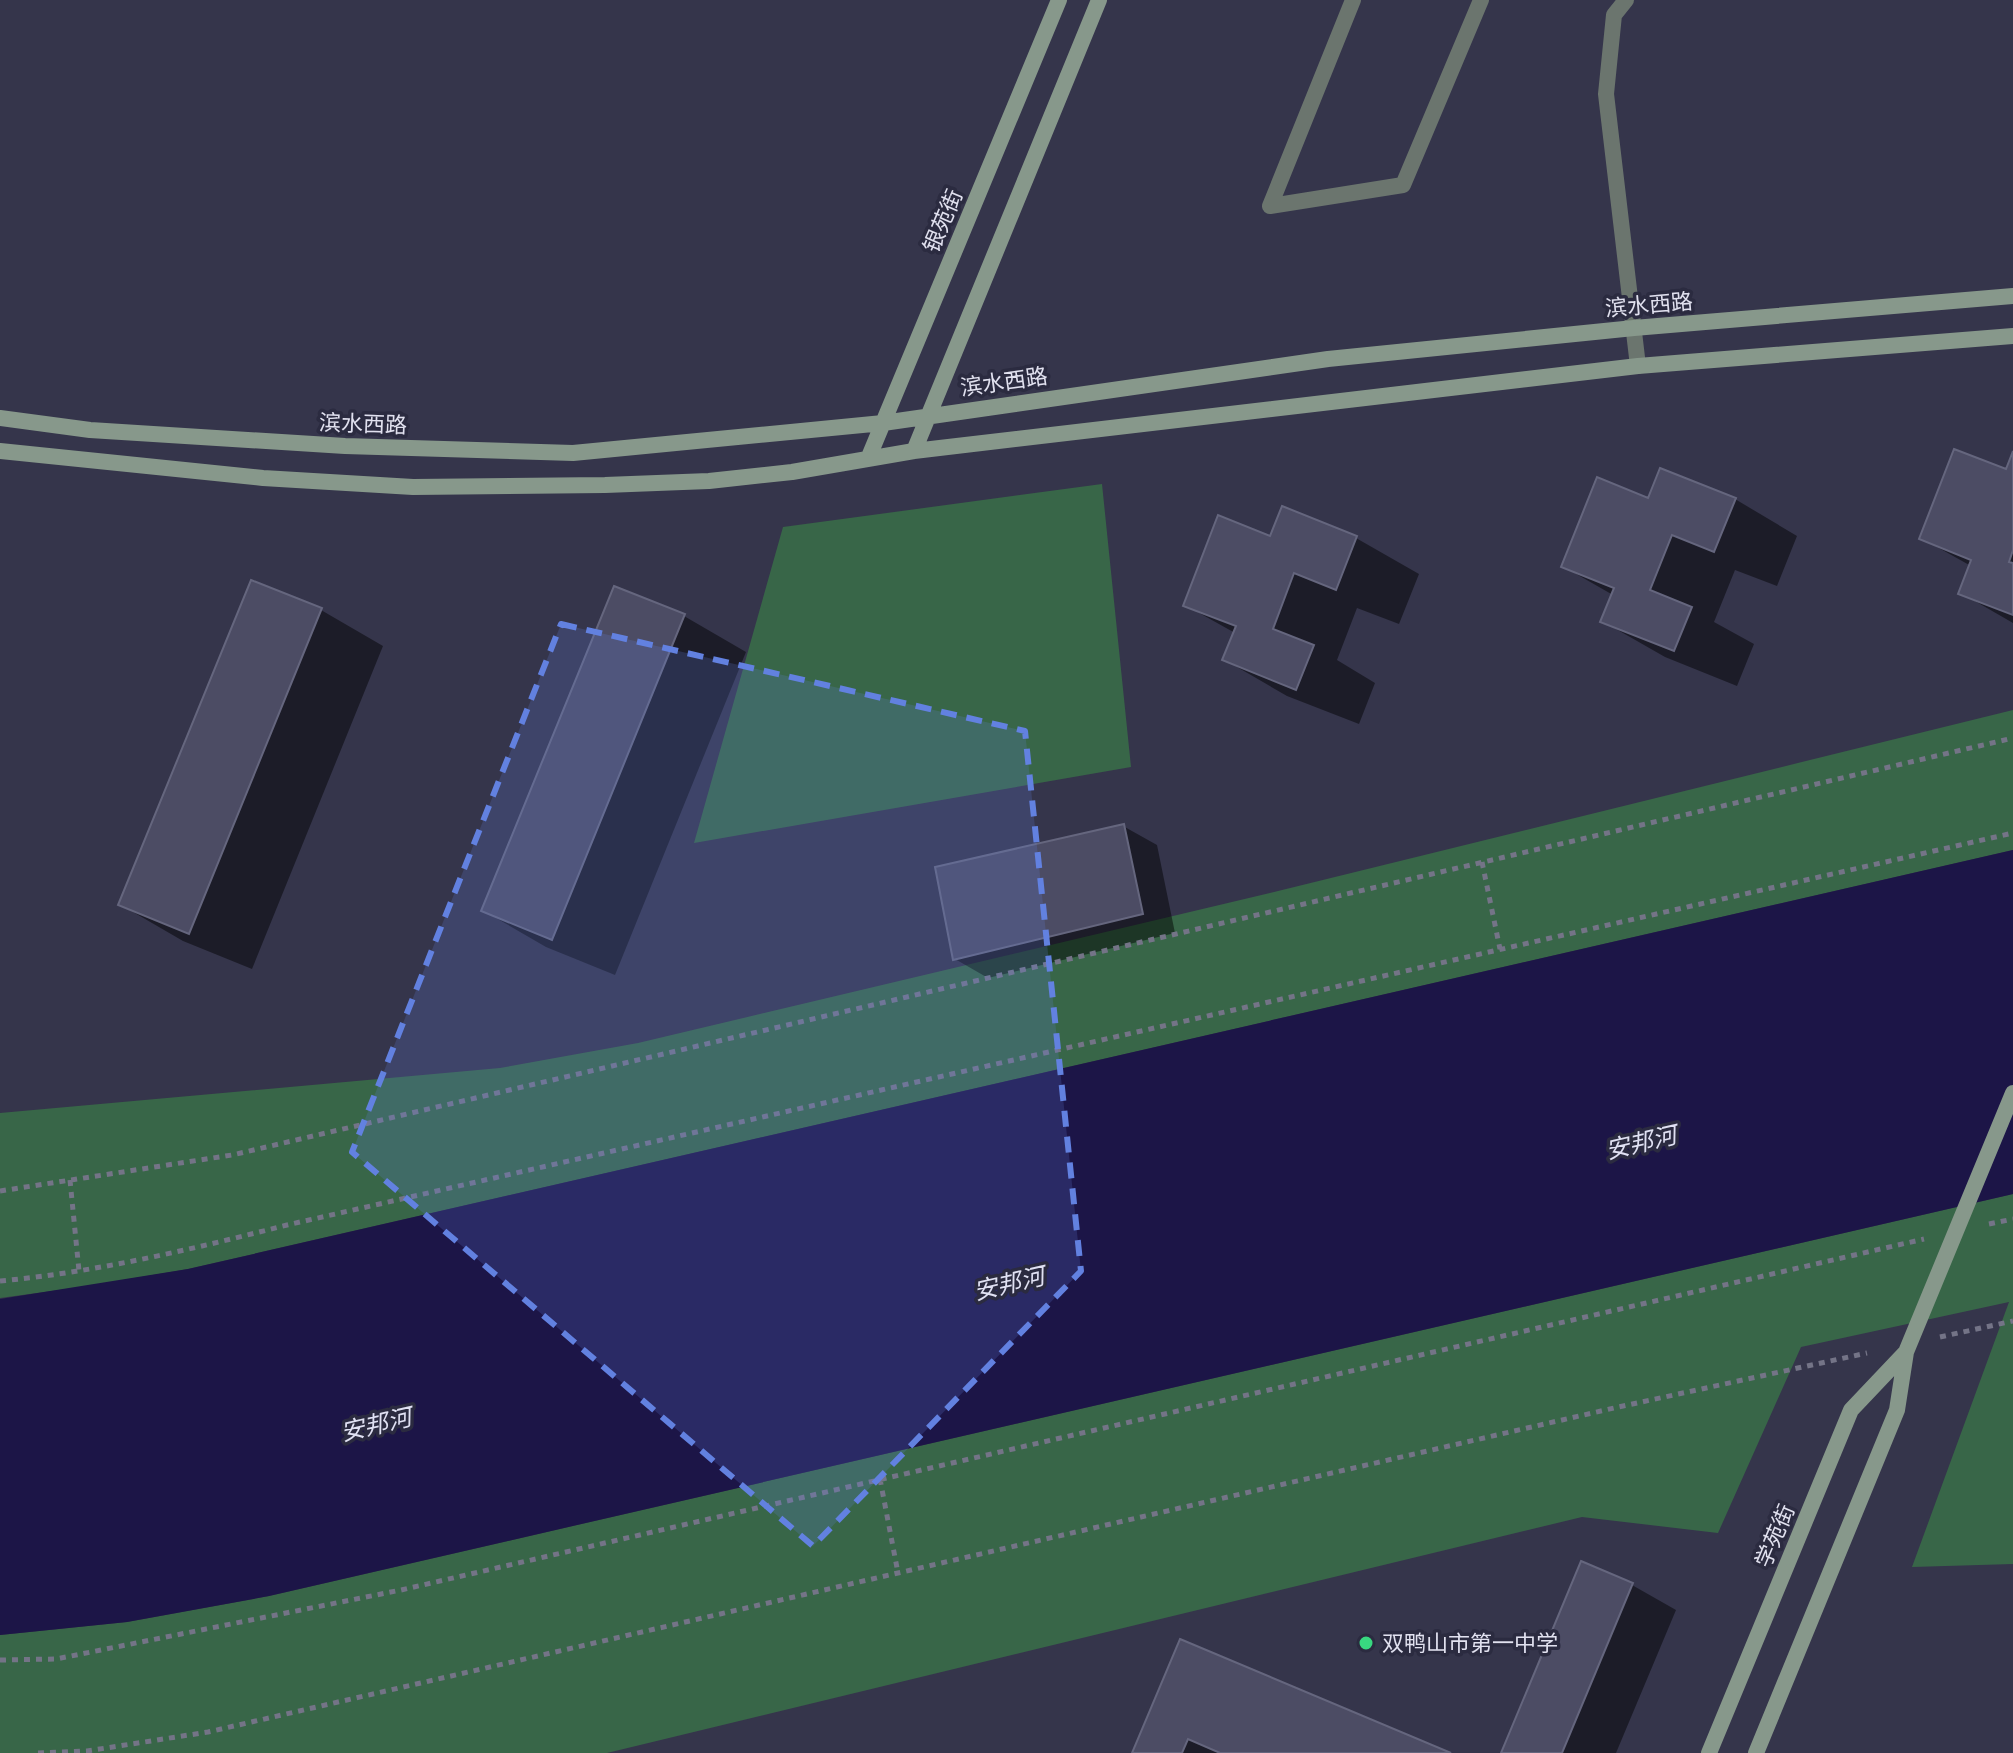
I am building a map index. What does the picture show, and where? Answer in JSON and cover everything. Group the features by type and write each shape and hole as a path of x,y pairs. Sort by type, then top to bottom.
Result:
{"main road":[{"name":"银苑街","path":"868,459 1059,0"},
{"path":"914,451 1099,0"},
{"name":"滨水西路","path":"0,418 90,430 345,446 573,453 883,423 1328,359 1634,328 2013,296"},
{"path":"0,451 263,478 413,487 709,481 792,472 914,451 1638,366 2013,336"},
{"name":"学苑街","path":"1756,1753 1897,1410 1906,1352 2013,1093"},
{"name":"学苑街","path":"1709,1753 1851,1410 1906,1352"}],"street":[{"path":"1353,0 1270,206 1403,185 1481,0"},
{"path":"1626,0 1614,15 1606,94 1638,366"}],"path":[{"path":"0,1191 232,1155 2013,738"},
{"path":"0,1281 79,1271 186,1251 287,1225 2013,833"},
{"path":"1482,862 1500,949"},
{"path":"70,1180 79,1271"},
{"path":"1982,1226 2013,1219"},
{"path":"0,1660 56,1659 401,1590 1935,1236"},
{"path":"1936,1338 2013,1321"},
{"path":"38,1753 87,1751 208,1732 1614,1408 1875,1351"},
{"path":"880,1479 898,1573"}],"highlighted area":[{"path":"561,624 1025,731 1081,1271 813,1546 352,1152"}],"green space":[{"path":"1102,484 1131,767 694,843 783,527"},
{"path":"2013,710 2013,850 188,1269 0,1298 0,1113 500,1068 638,1043 1274,892"},
{"path":"2013,1194 2013,1564 1912,1567 2009,1302 1801,1347 1718,1533 1582,1517 607,1753 0,1753 0,1635 127,1622 269,1596"}],"water":[{"name":"安邦河","path":"2013,850 2013,1194 269,1596 127,1622 0,1635 0,1299 188,1269"}],"building":[{"path":"1954,449 2006,469 2013,451 2013,550 2009,562 2013,563 2013,615 1958,594 1971,560 1919,539"},
{"path":"1660,468 1736,498 1714,552 1672,535 1650,590 1692,607 1674,651 1600,622 1614,588 1561,567 1597,477 1648,498"},
{"path":"1282,506 1357,536 1336,590 1294,573 1273,629 1314,645 1296,690 1222,660 1236,626 1183,606 1218,515 1270,536"},
{"path":"251,580 322,608 189,934 118,905"},
{"path":"614,586 685,614 552,940 481,911"},
{"path":"1124,824 1143,914 953,960 935,867"},
{"path":"1581,1561 1633,1583 1562,1753 1501,1753"},
{"path":"1180,1639 1451,1753 1220,1753 1188,1739 1182,1753 1132,1753"}],"place":[{"name":"双鸭山市第一中学","path":"1366,1643"}]}
